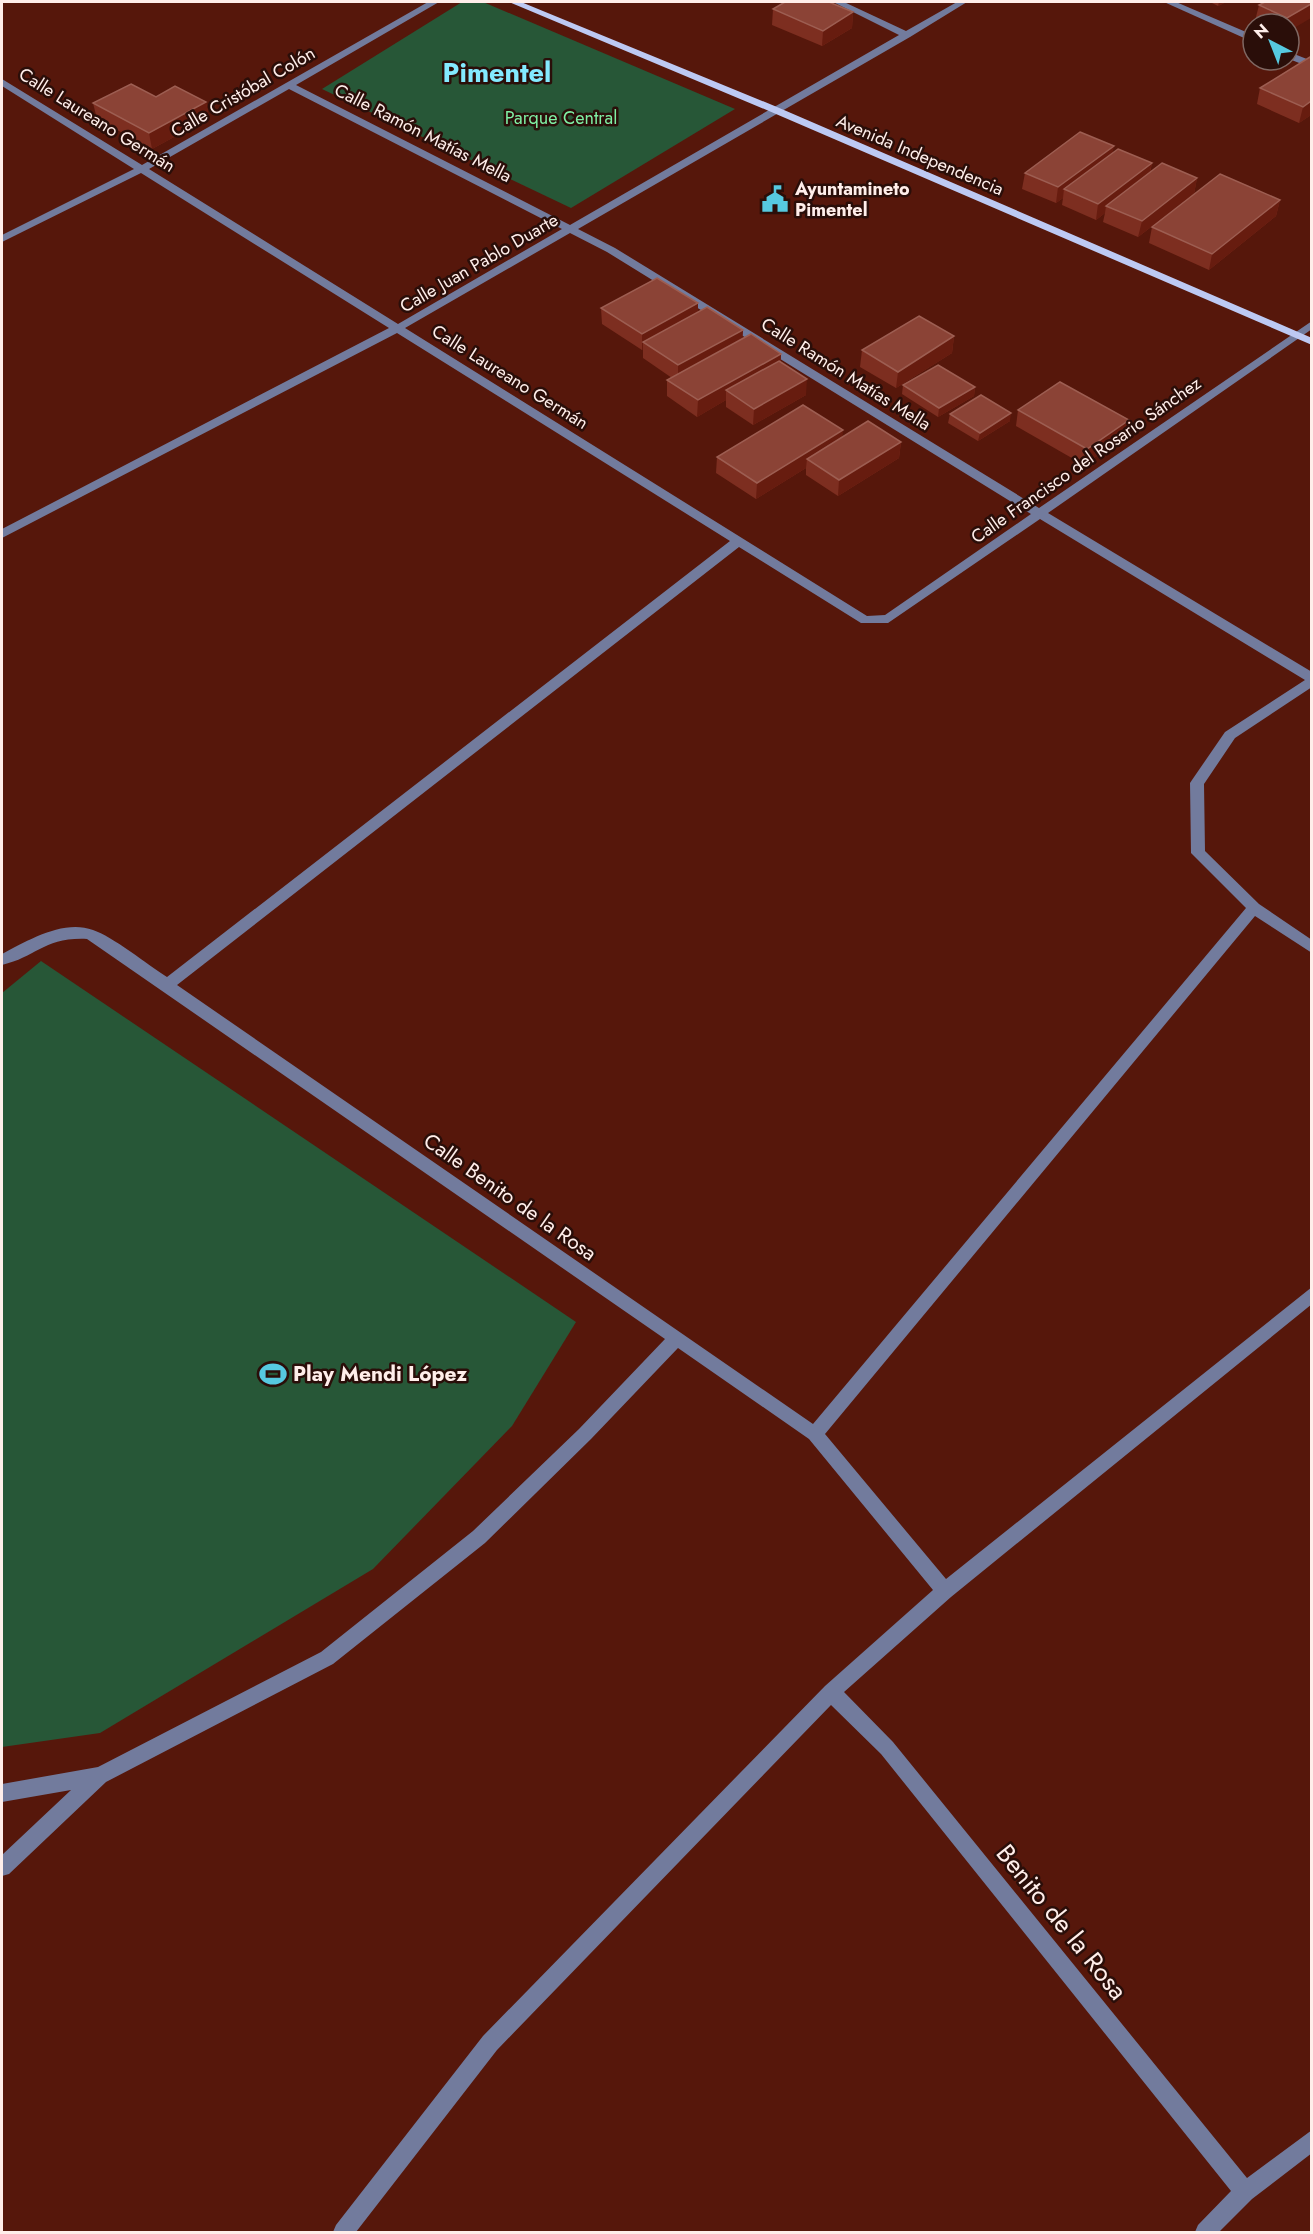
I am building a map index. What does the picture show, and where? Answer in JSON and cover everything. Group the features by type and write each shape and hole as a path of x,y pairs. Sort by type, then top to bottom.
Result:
{"main road":[{"name":"Avenida Independencia","path":"514,2 773,110 1311,342"}],"street":[{"name":"Calle Cristóbal Colón","path":"2,238 142,170 434,2"},
{"path":"837,2 907,35"},
{"name":"Calle Juan Pablo Duarte","path":"2,534 398,328 963,2"},
{"path":"1169,2 1241,34"},
{"name":"Calle Laureano Germán","path":"2,82 865,620 878,621"},
{"name":"Calle Ramón Matías Mella","path":"289,85 611,250 1311,679"},
{"name":"Calle Francisco del Rosario Sánchez","path":"878,621 888,619 1311,324"},
{"path":"167,985 738,541"},
{"path":"1311,679 1230,735 1197,783 1198,852 1254,908 1311,948"},
{"path":"814,1434 1254,908"},
{"name":"Calle Benito de la Rosa","path":"2,960 44,939 68,933 90,934 167,985 814,1434 945,1591"},
{"path":"343,2232 490,2043 831,1692 945,1591 1311,1294"},
{"path":"2,1867 100,1776 327,1658 480,1537 585,1434 677,1338"},
{"name":"Benito de la Rosa","path":"831,1692 887,1748 1245,2192"},
{"path":"2,1793 100,1776"},
{"path":"1205,2232 1245,2192 1311,2140"}],"green space":[{"name":"Parque Central","path":"462,2 483,2 735,109 571,208 322,89"},
{"name":"Play Mendi López","path":"41,961 576,1322 512,1426 373,1569 100,1733 2,1747 2,993"}],"building":[{"path":"785,2 829,2 853,12 823,31 773,9"},
{"path":"1265,2 1311,2 1297,12 1274,12 1259,5"},
{"path":"1311,58 1311,101 1303,107 1260,88 1286,72 1301,72 1301,63"},
{"path":"131,84 156,97 175,86 206,102 149,133 93,103"},
{"path":"1080,132 1114,146 1058,187 1025,173"},
{"path":"1118,149 1152,163 1098,204 1064,189"},
{"path":"1162,163 1197,178 1142,221 1106,206"},
{"path":"1220,174 1280,200 1212,254 1152,227"},
{"path":"657,278 698,303 642,334 601,308"},
{"path":"707,307 743,330 678,365 643,342"},
{"path":"919,316 954,336 898,372 862,350"},
{"path":"751,334 781,354 698,400 667,380"},
{"path":"779,361 807,379 754,409 726,390"},
{"path":"938,365 975,387 939,408 903,385"},
{"path":"1060,382 1129,420 1087,449 1018,410"},
{"path":"981,395 1011,413 980,433 950,414"},
{"path":"803,405 843,430 757,483 717,457"},
{"path":"868,421 901,442 839,480 807,459"}],"place":[{"name":"Ayuntamineto Pimentel","path":"775,199"},
{"name":"Play Mendi López","path":"273,1374"}],"district":[{"name":"Pimentel","path":"497,73"}]}
